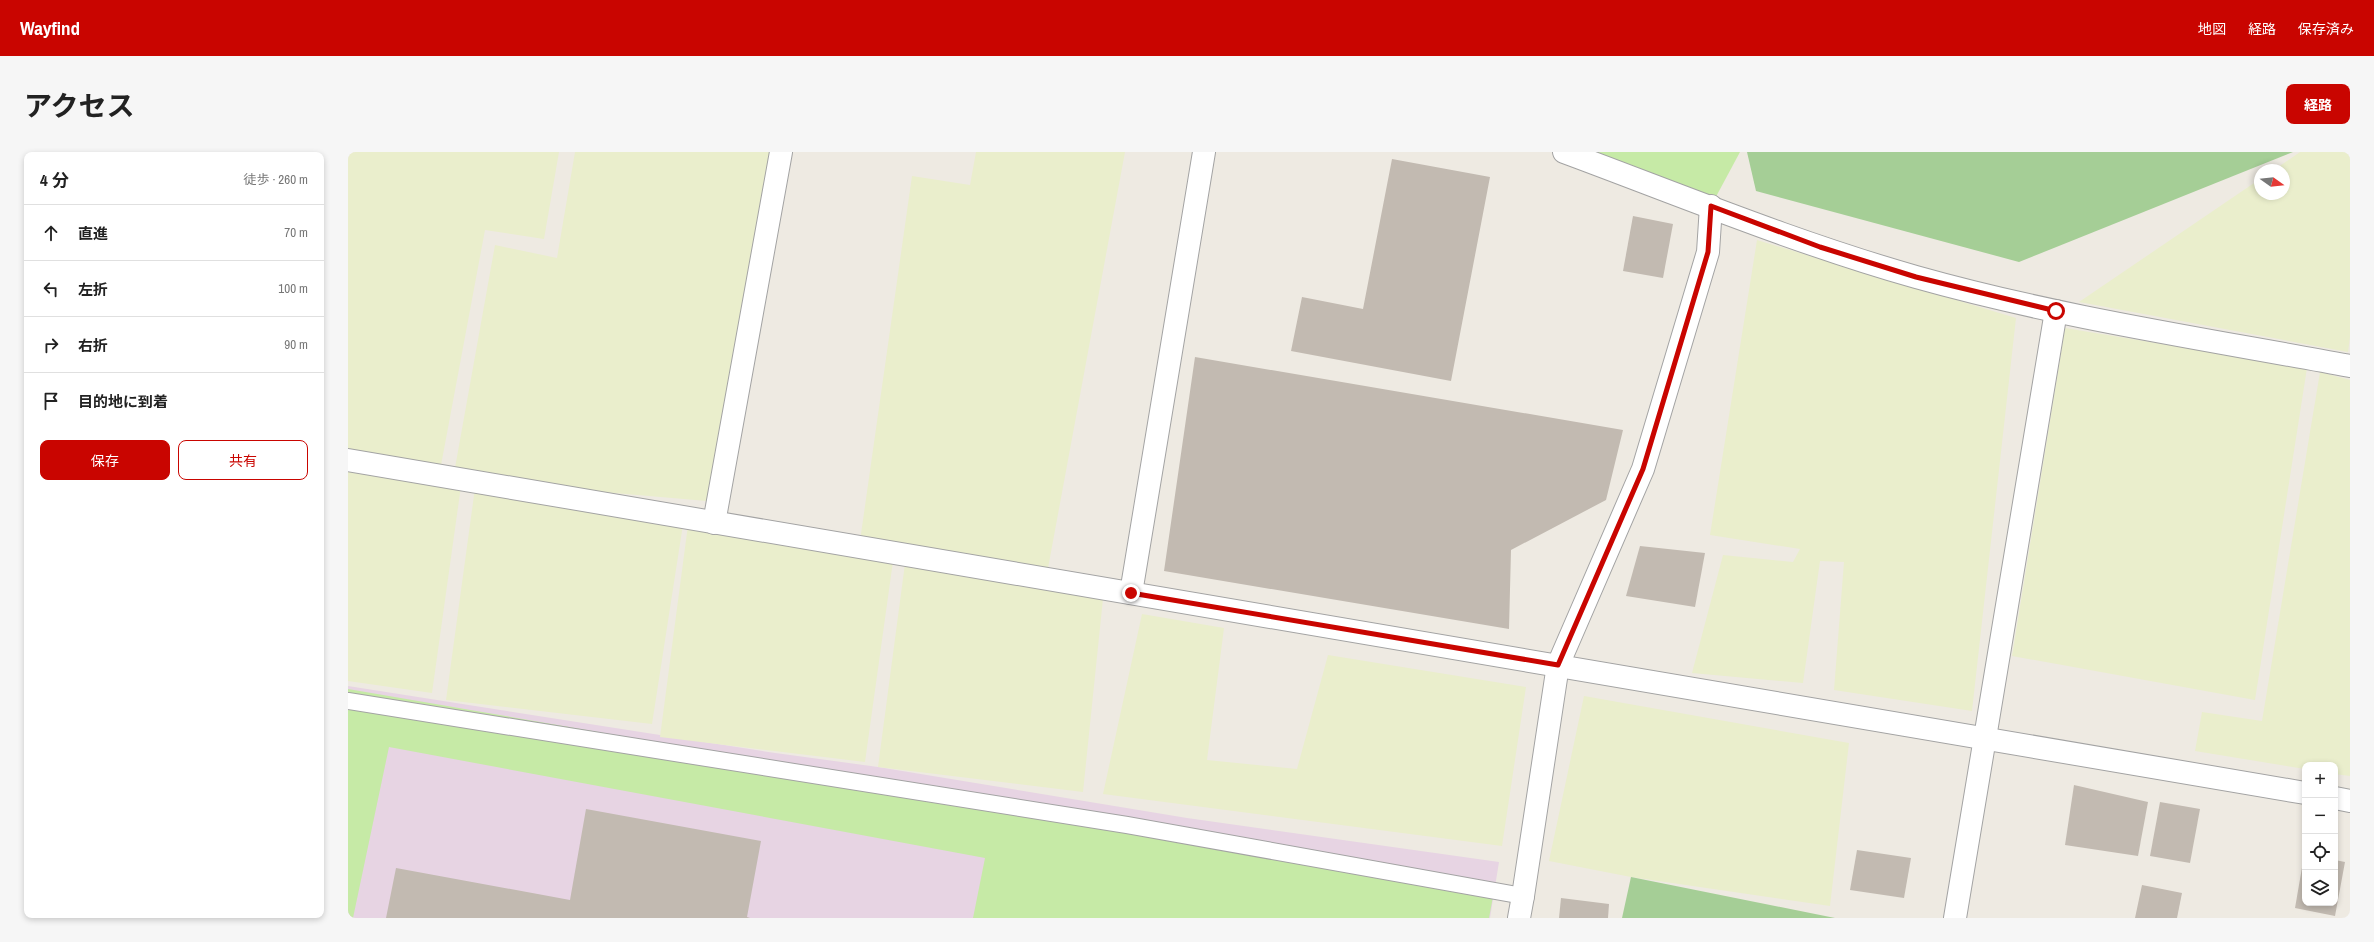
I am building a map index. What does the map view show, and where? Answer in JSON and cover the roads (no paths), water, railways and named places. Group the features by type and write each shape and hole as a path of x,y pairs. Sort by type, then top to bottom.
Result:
{"street":[{"path":"714,523 781,152"},
{"path":"1131,593 1204,152"},
{"path":"1564,152 1820,247 1916,277 2056,311 2350,366"},
{"path":"1519,918 1558,665 1643,469 1708,252 1711,206"},
{"path":"1955,918 2056,311"},
{"path":"348,460 2302,792"},
{"path":"2338,799 2350,801"}],"lane":[{"path":"348,702 1127,825 1523,896"}]}
